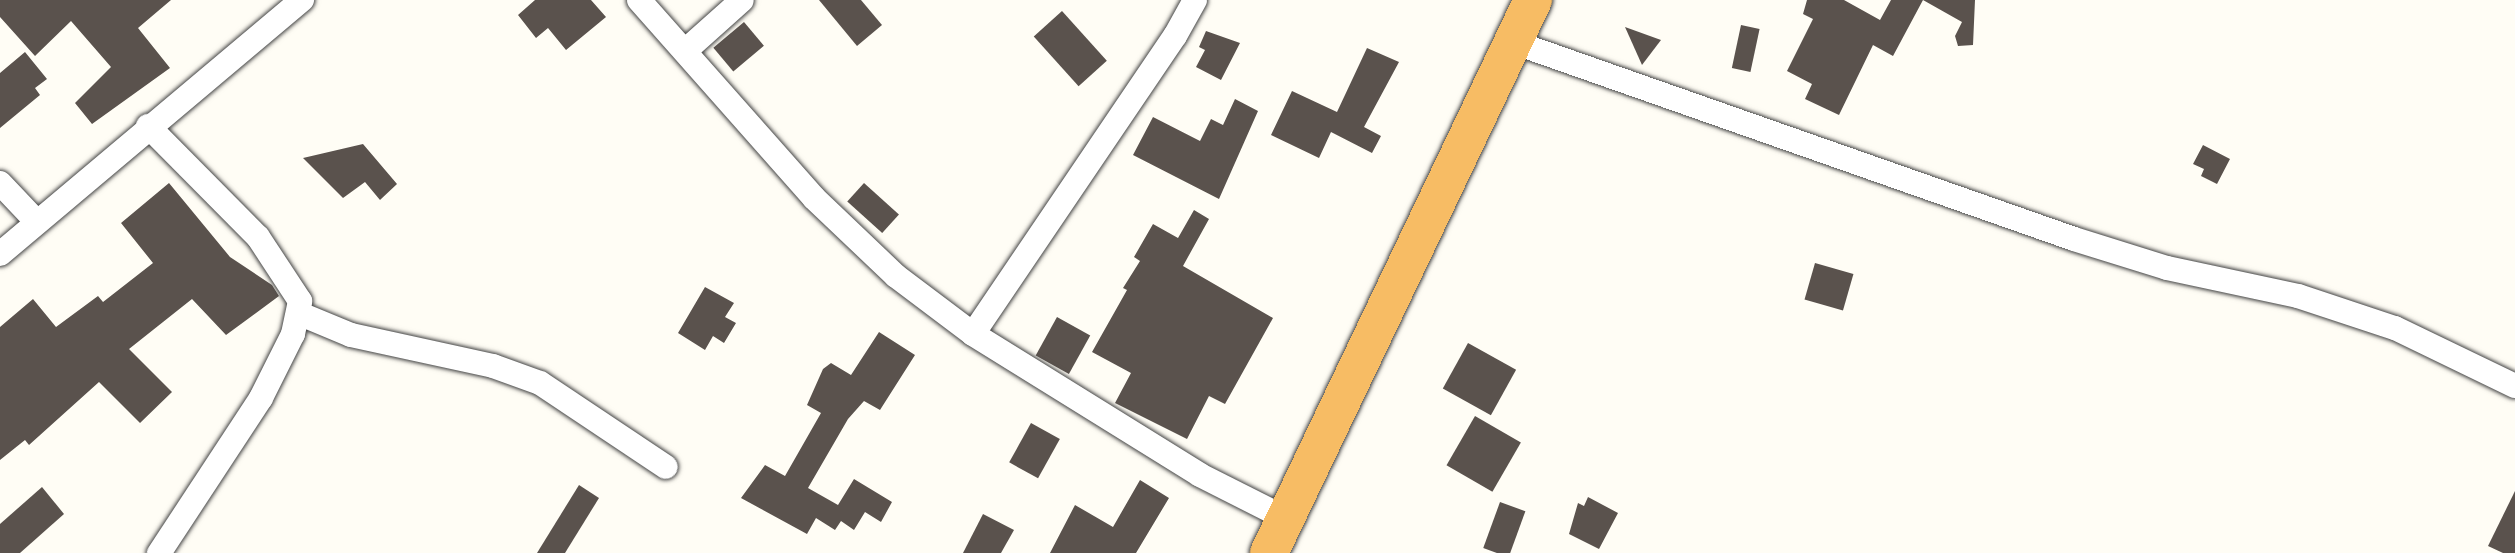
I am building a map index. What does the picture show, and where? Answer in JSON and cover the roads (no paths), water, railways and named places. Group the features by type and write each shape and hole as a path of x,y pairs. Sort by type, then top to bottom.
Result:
{"highway":[{"path":"1269,553 1516,43 1534,0"}],"street":[{"path":"0,254 148,125 302,0"},
{"path":"639,0 814,198 897,275 973,334 1200,475 1284,518"},
{"path":"685,51 742,0"},
{"path":"973,334 1117,124 1195,0"},
{"path":"1516,43 2074,239 2167,268 2298,296 2395,328 2515,386"},
{"path":"148,125 258,237 289,280 300,301 293,334 261,398 159,553"},
{"path":"0,183 36,221"},
{"path":"298,313 351,335 493,366 540,383 666,467"}]}
